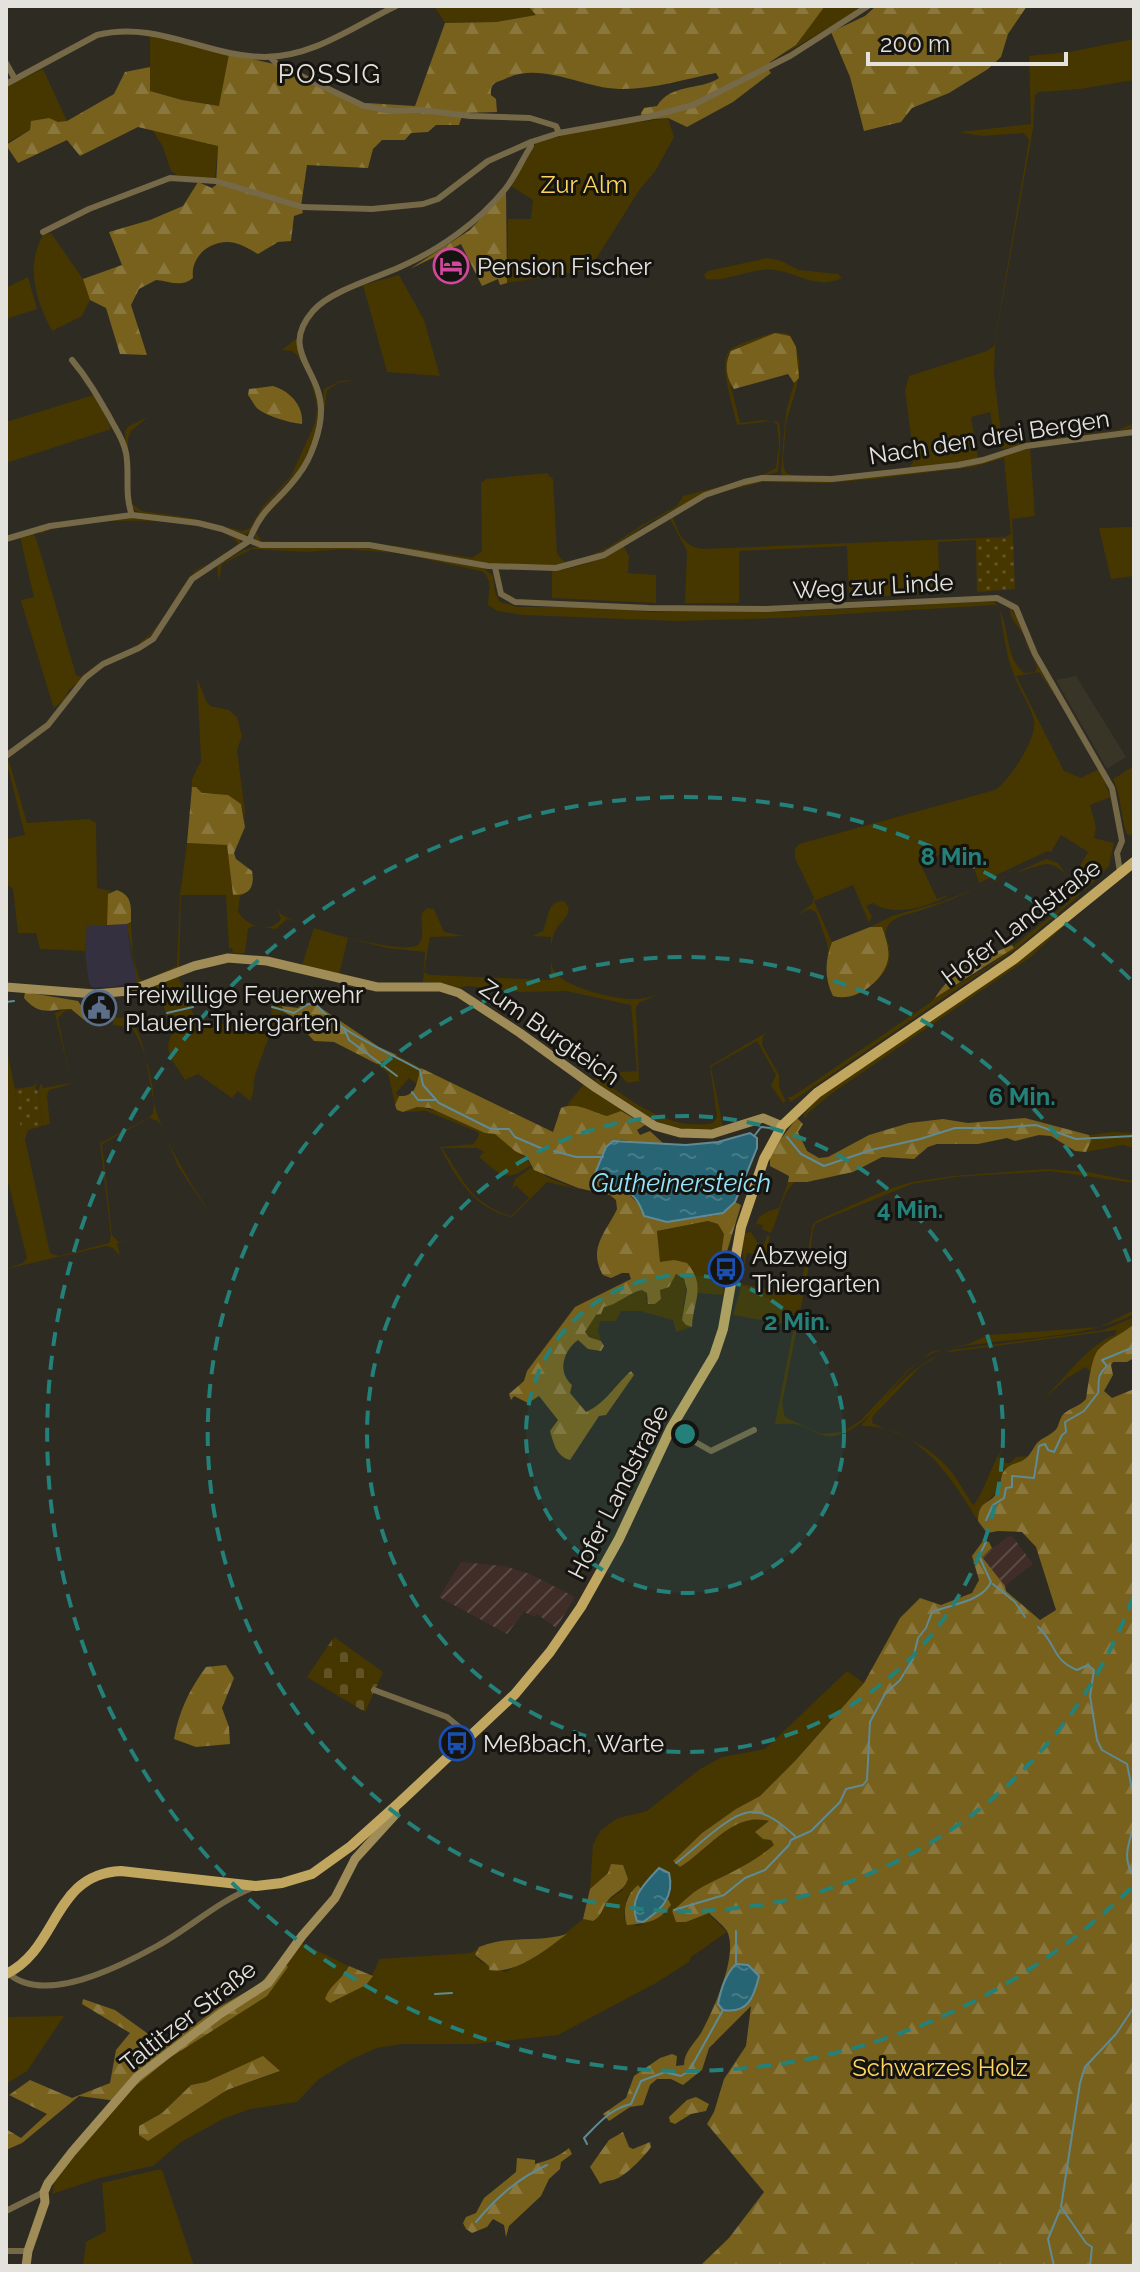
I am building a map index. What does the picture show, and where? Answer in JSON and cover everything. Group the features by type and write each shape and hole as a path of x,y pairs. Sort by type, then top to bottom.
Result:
{"main road":[{"name":"Hofer Landstraße","path":"7,1974 29,1959 39,1947 72,1892 98,1875 121,1871 256,1886 282,1883 312,1874 351,1846 471,1737 534,1673 581,1607 619,1539 671,1428 710,1363 720,1341 741,1227 760,1169 782,1126 817,1093 1014,959 1134,862"}],"street":[{"path":"6,84 97,35 129,29 251,56 270,57 333,40 396,6"},
{"path":"43,232 89,209 170,178 216,181 310,208 372,209 423,204 438,199 488,161 531,142 559,133 648,117 693,105 790,56 868,6"},
{"path":"270,57 278,65 364,106 392,111 530,118 556,126 559,133"},
{"path":"6,63 15,79"},
{"path":"6,756 48,725 85,678 103,664 153,639 192,579 249,541 261,516 300,473 314,444 321,413 319,387 302,360 298,346 299,336 314,310 353,285 416,259 473,222 507,187 531,142"},
{"path":"72,360 97,391 111,422 120,432 127,456 126,500 132,515"},
{"name":"Nach den drei Bergen","path":"6,539 50,526 132,515 198,523 261,545 369,545 495,567 556,568 604,555 705,495 744,482 762,478 832,479 958,465 1026,446 1134,432"},
{"name":"Weg zur Linde","path":"495,567 501,594 515,602 766,609 997,598 1006,601 1016,608 1035,654 1112,788 1126,841 1117,853 1120,872"},
{"name":"Zum Burgteich","path":"6,987 95,994 129,991 194,966 228,958 267,961 377,987 440,987 459,993 655,1126 699,1135 725,1132 763,1118 782,1126"},
{"path":"671,1428 711,1451 754,1430"},
{"path":"374,1690 447,1717 471,1737"},
{"name":"Taltitzer Straße","path":"26,2266 45,2202 44,2192 72,2152 137,2077 220,2014 268,1983 335,1898 355,1859 395,1815 394,1808"},
{"name":"Hofer Landstraße","path":"7,1974 29,1986 62,1985 86,1977 159,1945 213,1907 256,1886"},
{"path":"6,2211 44,2192"},
{"path":"6,2251 28,2251"}],"shaded area":[{"path":"1076,676 1126,757 1107,769 1056,680"},
{"path":"127,924 138,982 92,987 85,951 87,925"},
{"path":"1012,1536 1033,1564 1005,1586 982,1557"},
{"path":"461,1562 504,1566 530,1574 575,1597 556,1628 537,1614 535,1617 524,1612 507,1634 439,1597"}],"green space":[{"path":"434,6 528,6 537,15 496,22 445,23"},
{"path":"528,6 825,6 796,45 770,62 768,69 771,73 733,102 687,127 668,118 641,120 641,113 644,108 657,106 677,90 719,78 716,73 631,89 605,88 547,74 519,74 492,86 491,95 496,99 497,112 463,113 459,125 436,125 428,132 411,133 405,140 382,140 373,149 368,168 307,165 301,206 303,213 294,216 291,241 278,242 258,254 235,243 219,243 199,256 193,278 189,281 156,280 139,289 131,305 147,355 120,354 106,308 90,300 83,279 122,265 109,232 183,206 198,182 212,188 216,185 218,146 138,127 80,156 67,140 18,163 6,145 30,130 31,121 49,118 58,122 67,121 114,94 125,72 150,67 150,91 219,106 229,54 274,64 358,105 415,106 445,23 496,22 536,15"},
{"path":"825,6 865,6 779,57 796,45"},
{"path":"876,6 1027,6 1008,34 1001,57 988,69 949,93 912,108 901,122 864,131 850,77 831,32 865,16"},
{"path":"150,36 229,54 220,106 150,91"},
{"path":"1134,39 1134,80 1035,95 1033,129 995,342 994,375 1001,432 1007,443 1118,430 1132,424 1134,414 1134,428 1002,449 1000,438 994,434 990,412 971,417 978,458 998,453 994,456 891,471 910,467 914,460 905,390 909,376 994,346 1029,140 1024,133 981,136 959,132 1031,124 1029,56 1069,52"},
{"path":"43,69 67,121 30,130 6,143 6,86"},
{"name":"Zur Alm","path":"668,118 674,137 656,170 640,189 589,270 507,283 508,219 531,219 533,200 511,186 536,143 584,131"},
{"path":"152,129 218,145 215,179 177,175 171,171 163,147"},
{"path":"506,191 507,283 500,285 498,279 482,286 461,244 410,269 470,230"},
{"path":"51,233 83,279 90,300 82,316 52,331 37,296 34,272 43,235"},
{"path":"767,258 799,270 838,274 842,278 816,282 775,270 714,280 706,279 704,275 708,271"},
{"path":"399,275 424,320 440,376 387,372 363,285"},
{"path":"28,277 37,309 6,319 6,288"},
{"path":"775,333 731,351 727,357 727,370 740,423 771,421 737,425 725,364 726,356 730,350"},
{"path":"775,333 790,335 795,345 798,355 799,365 786,428 783,461 786,473 811,477 851,476 835,478 785,477 781,473 786,415 798,357 790,336"},
{"path":"775,333 790,336 796,347 799,378 794,383 788,374 734,389 727,370 731,351"},
{"path":"297,338 298,351 317,388 318,423 300,469 269,502 249,533 243,535 203,522 141,513 131,508 127,490 125,431 148,417 131,431 128,439 131,503 142,511 191,518 242,531 250,528 263,506 291,476 315,423 317,406 310,377 298,356 292,351 282,350"},
{"path":"354,380 338,383 327,390 316,445 324,389 340,381"},
{"path":"273,386 295,400 301,411 302,424 265,413 256,407 248,395 249,389"},
{"path":"97,394 111,429 6,463 6,422"},
{"path":"772,421 779,422 780,440 778,472 713,490 650,522 608,550 590,556 677,506 683,496 761,476 776,468 779,445 777,424"},
{"path":"316,445 312,458 297,482 259,527 256,533 261,541 397,546 472,558 482,551 481,483 486,479 547,473 553,479 557,553 569,563 558,566 488,564 384,546 268,544 255,539 256,529 261,519 302,472"},
{"path":"1030,447 1035,516 1012,519 1013,538 938,542 940,593 849,598 847,546 739,551 739,603 685,603 687,551 669,517 673,517 686,542 702,549 1005,537 1011,534 1004,458 973,467 874,479 826,483 763,482 706,496 742,484 773,480 827,481 964,466"},
{"path":"127,518 141,518 199,524 240,539 241,545 231,551 238,543 225,534 203,527 143,521 91,523"},
{"path":"66,526 41,534 39,530"},
{"path":"1133,527 1134,576 1111,579 1099,528"},
{"path":"33,533 37,541 76,675 81,677 97,665 130,648 99,665 69,690 54,709 6,552 21,600 34,597 20,537"},
{"path":"1013,538 1015,589 977,592 976,540"},
{"path":"623,546 629,556 628,573 656,575 656,603 552,598 552,571 589,563"},
{"path":"255,547 366,548 396,553 344,549 306,552 252,549 222,564 219,581 217,566"},
{"path":"399,553 482,567 493,576 500,602 518,607 603,607 650,612 783,612 993,601 997,607 676,621 523,615 497,611 488,605 489,582 481,571"},
{"path":"213,560 187,581 165,620 146,640 133,647 157,627 186,582 193,573"},
{"path":"1009,606 1018,619 1024,637 1012,618"},
{"path":"999,610 1017,666 1024,673 1035,672 1037,667 1032,655 1059,702 1039,672 1016,676 1064,771 1081,778 1099,769 1111,797 1090,805 1096,827 1094,838 1114,843 1109,866 1085,890 1074,876 1088,852 1061,835 1051,852 979,883 965,843 920,863 937,899 951,894 933,903 912,909 891,910 873,903 866,906 872,916 869,923 853,885 814,901 832,942 828,952 816,912 809,909 797,915 812,904 814,898 795,858 795,849 799,844 995,790 1027,748 1034,721 1011,667"},
{"path":"197,678 210,706 229,710 237,717 242,736 237,750 246,820 241,804 192,787 191,792 192,779 201,761"},
{"path":"54,710 43,729 6,754 40,729"},
{"path":"6,760 9,761 27,823 89,819 96,823 97,888 111,891 108,894 107,925 87,925 85,951 40,949 36,933 18,933 13,889 6,884 6,839 25,835"},
{"path":"1134,766 1134,836 1127,834 1113,779"},
{"path":"192,787 202,793 228,795 241,804 245,827 234,853 236,859 252,871 253,876 250,889 244,894 233,895 227,845 187,843"},
{"path":"187,843 227,844 233,895 244,894 240,897 238,911 257,927 248,929 245,953 233,953 232,948 229,949 226,895 181,895 179,968 139,984 134,982 137,981 127,925 131,922 133,956 139,978 143,981 177,966 180,895"},
{"path":"1046,859 1058,863 1080,895 1016,949 791,1102 787,1097 805,1088 936,996 989,966 1069,901 1074,891 1064,873 1051,865 1008,876"},
{"path":"1134,866 1032,956 831,1094 806,1118 803,1116 812,1102"},
{"path":"981,887 892,921 886,932 890,954 889,962 877,980 859,994 873,983 889,950 882,927 870,927 892,916"},
{"path":"117,890 128,899 131,922 107,925 108,894"},
{"path":"564,901 569,910 555,932 551,948 551,937 532,936 543,931 551,907"},
{"path":"276,907 284,916 308,926 287,919 276,929 261,927 271,927 281,919"},
{"path":"427,908 434,909 444,932 465,936 430,937 424,972 430,975 551,980 551,959 559,976 590,991 635,999 666,992 640,1002 636,1007 639,1081 628,1083 616,1075 612,1076 610,1086 645,1109 685,1124 713,1123 717,1117 710,1066 767,1032 762,1045 779,1075 779,1087 786,1101 783,1103 771,1086 776,1075 757,1041 711,1067 723,1127 694,1130 670,1126 635,1109 596,1082 596,1075 607,1079 610,1073 637,1071 631,1005 566,991 520,992 469,986 457,988 423,982 425,952 387,948 348,938 339,975 302,965 314,928 376,944 411,947 421,941 422,913"},
{"path":"870,927 882,927 887,943 888,959 881,975 859,993 833,996 826,969 832,942"},
{"path":"1012,945 1014,948 935,998 959,971"},
{"path":"178,976 194,1016 270,1034 250,1101 238,1091 232,1098 198,1074 185,1080 173,1062 168,1046 173,1032 156,986"},
{"path":"25,992 78,1001 87,1014 88,1023 71,1009 46,1011 35,1008 24,998"},
{"path":"312,1002 379,1047 397,1055 377,1064 334,1042 314,1041 294,1018 284,1012 282,1006 298,1008"},
{"path":"271,1003 282,1006 286,1013 280,1014 272,1030"},
{"path":"66,1009 78,1013 66,1010 58,1018 70,1077 55,1013"},
{"path":"111,1013 115,1013 117,1018 130,1016 145,1057 132,1028 113,1025"},
{"path":"6,1046 15,1089 34,1086 38,1081 35,1088 15,1091 21,1128 43,1125 38,1091 41,1083 43,1088 71,1083 49,1090 50,1124 28,1130 25,1139 50,1253 59,1256 109,1243 111,1235 100,1143 150,1117 154,1100 170,1145 213,1219 178,1166 161,1125 149,1118 102,1144 112,1235 119,1242 129,1241 117,1243 120,1256 113,1248 106,1246 6,1269 23,1263 27,1258 6,1174"},
{"path":"397,1055 421,1068 417,1084 409,1078 396,1093 399,1096 395,1105 388,1073 377,1064"},
{"path":"145,1057 152,1080 154,1100 152,1093"},
{"path":"421,1068 553,1132 561,1108 567,1106 578,1106 607,1116 621,1111 645,1125 637,1130 640,1135 650,1131 665,1145 620,1140 606,1147 594,1176 602,1183 623,1188 642,1208 667,1222 717,1215 735,1202 741,1205 725,1258 721,1255 724,1234 718,1224 708,1221 657,1231 660,1262 674,1260 687,1263 696,1279 698,1287 692,1327 682,1320 687,1290 684,1279 676,1274 669,1287 660,1290 661,1299 655,1304 648,1304 647,1293 642,1290 604,1307 601,1314 596,1315 585,1332 601,1341 604,1346 601,1351 588,1349 578,1340 569,1350 564,1362 564,1374 572,1385 570,1393 586,1412 605,1399 631,1371 634,1375 606,1415 599,1416 570,1460 556,1449 550,1431 558,1420 539,1396 528,1403 514,1396 511,1400 509,1394 524,1381 527,1371 575,1307 631,1279 629,1273 611,1278 603,1275 597,1256 600,1240 617,1209 616,1200 610,1195 578,1188 534,1170 527,1157 495,1134 485,1133 430,1108 397,1110 395,1105 399,1096 413,1091"},
{"path":"584,1084 645,1125 622,1111 607,1116 567,1105"},
{"path":"34,1087 38,1091 43,1125 21,1129 15,1091"},
{"path":"417,1107 442,1113 498,1135 529,1162 531,1165 509,1176 493,1169 479,1157 484,1152 477,1148 442,1148 470,1190 497,1211 511,1216 529,1198 516,1185 512,1189 515,1179 532,1167 549,1178 577,1189 547,1182 512,1217 488,1208 468,1191 460,1181 440,1147 474,1144 478,1132 426,1111 403,1112"},
{"path":"797,1118 803,1124 798,1132 807,1151 819,1158 828,1157 869,1135 909,1123 943,1119 968,1123 1025,1118 1089,1135 1091,1141 1086,1152 1075,1151 1051,1136 1039,1135 1015,1141 1007,1138 978,1144 937,1144 928,1147 914,1159 882,1157 853,1172 807,1182 788,1182 789,1176 770,1166 770,1157"},
{"path":"1134,1133 1134,1148 1123,1145 1086,1152 1091,1141 1089,1135"},
{"path":"1047,1169 1087,1172 1134,1181 1050,1171 955,1177 912,1184 816,1223 782,1404 785,1417 821,1434 843,1432 861,1420 918,1362 861,1423 848,1431 834,1436 820,1434 800,1425 775,1424 794,1326 733,1315 742,1284 799,1295 805,1264 783,1260 803,1262 807,1259 812,1226 816,1221 912,1182 953,1176"},
{"path":"788,1182 795,1182 784,1198 771,1233 762,1229 763,1225 757,1224 756,1228 756,1224 760,1217 779,1208"},
{"path":"708,1221 718,1224 724,1234 721,1255 727,1256 723,1295 698,1293 698,1285 674,1260 660,1263 657,1231"},
{"path":"751,1232 758,1243 764,1245 767,1236 770,1236 769,1251 780,1259 747,1253 739,1279 744,1262 742,1248 745,1233"},
{"path":"679,1274 686,1287 684,1318 686,1325 692,1327 676,1332 673,1320 640,1311 621,1311 616,1321 600,1321 598,1331 601,1341 586,1335 589,1322 601,1314 605,1306 642,1290 647,1293 646,1300 661,1299 660,1290"},
{"path":"1134,1310 1134,1314 1100,1327"},
{"path":"1134,1317 1134,1324 1104,1350 1091,1372 1086,1367 1067,1378 1043,1400 1087,1353 1115,1335 1117,1330 945,1353 1104,1330"},
{"name":"Schwarzes Holz","path":"1134,1324 1134,1358 1127,1362 1113,1362 1113,1375 1104,1391 1112,1398 1134,1389 1134,2266 700,2266 729,2238 764,2192 707,2124 724,2079 746,2046 751,2006 709,2048 702,2070 683,2085 671,2079 657,2079 650,2085 643,2105 630,2107 609,2121 603,2114 626,2098 634,2076 660,2058 672,2054 677,2056 676,2066 684,2065 718,1997 730,1954 730,1941 727,1931 709,1913 686,1922 676,1922 672,1911 698,1889 748,1863 774,1845 771,1840 763,1839 755,1832 769,1821 756,1819 732,1827 680,1867 673,1861 702,1833 760,1796 795,1761 864,1683 900,1618 920,1598 941,1605 972,1593 979,1580 972,1556 983,1541 989,1542 992,1548 982,1557 1006,1591 1040,1620 1056,1610 1036,1547 1022,1532 987,1533 978,1521 979,1514 982,1506 999,1490 1007,1468 1026,1458 1037,1443 1057,1428 1064,1414 1086,1399 1098,1350"},
{"path":"1100,1327 951,1348 989,1335"},
{"path":"940,1354 920,1367 873,1416 872,1423 893,1432 861,1426 902,1381 926,1362"},
{"path":"905,1437 940,1460 973,1505 1002,1449 999,1457 1005,1463 1016,1457 1028,1456 1001,1475 996,1491 979,1513 978,1521 932,1457"},
{"path":"334,1637 383,1672 365,1712 307,1677"},
{"path":"226,1665 234,1678 222,1708 229,1727 230,1744 196,1747 174,1739 182,1710 206,1667"},
{"path":"847,1671 864,1683 760,1796 702,1833 673,1861 680,1867 732,1826 744,1821 769,1821 771,1840 775,1845 761,1857 701,1887 672,1911 676,1922 686,1922 708,1913 727,1932 656,1983 558,2035 475,2044 402,2044 377,2048 319,2079 297,2102 250,2109 223,2119 181,2142 153,2166 100,2178 52,2194 55,2177 117,2101 288,1967 286,1962 301,1943 349,1966 335,2002 362,1986 371,1977 379,1959 471,1953 479,1948 475,1956 481,1962 505,1972 540,1954 583,1919 593,1921 608,1900 623,1890 608,1873 590,1889 593,1844 601,1830 618,1818 647,1811 700,1769 722,1757 765,1749","holes":["659,1869 671,1888 670,1905 667,1911 638,1926 624,1918 627,1897 639,1886 641,1889","279,2072 227,2090 148,2141 139,2126 162,2113 191,2085"]},
{"path":"611,1864 623,1865 628,1879 626,1883 609,1899 596,1919 583,1919 590,1889 608,1873"},
{"path":"638,1885 641,1889 636,1898 659,1910 668,1899 671,1905 656,1919 627,1925 626,1903"},
{"path":"567,1934 531,1960 510,1968 489,1970 489,1966 475,1955 479,1947 490,1943"},
{"path":"281,1959 288,1967 267,1996 171,2057 117,2101 79,2096 22,2143 6,2150 6,2129 21,2138 47,2114 9,2095 30,2080 72,2098 110,2083 116,2050 130,2033 82,2004 83,1999 115,2010 165,2046 219,2007 260,1984"},
{"path":"349,1966 373,1976 366,1985 330,2003 325,1999 327,1994"},
{"path":"64,2016 27,2071 6,2084 6,2017"},
{"path":"263,2056 280,2071 227,2090 148,2141 139,2135 139,2126 162,2113 191,2085 206,2082"},
{"path":"696,2097 709,2104 706,2111 691,2114 675,2124 670,2122 669,2117 687,2100"},
{"path":"623,2132 629,2147 633,2149 650,2142 651,2147 624,2174 600,2184 590,2167 609,2140"},
{"path":"569,2148 572,2154 561,2162 560,2169 549,2179 541,2196 509,2226 506,2237 504,2225 493,2219 487,2227 472,2233 466,2229 463,2223 466,2217 476,2213 484,2198 516,2172 517,2158 535,2160 535,2164"},
{"path":"162,2170 194,2266 83,2266 86,2242 106,2231 102,2183"}],"water":[{"name":"Gutheinersteich","path":"750,1133 757,1138 757,1148 735,1202 723,1213 667,1222 644,1216 640,1205 629,1193 594,1176 606,1147 613,1141 686,1145 718,1142"},
{"path":"659,1868 669,1873 668,1896 656,1913 643,1922 637,1921 636,1899"},
{"path":"736,1964 748,1965 759,1976 757,1984 744,2007 723,2010 718,2004 721,1993 726,1978"}],"waterway":[{"path":"6,1002 14,1001"},
{"path":"272,1007 294,1013 308,1004 317,1005 351,1032 420,1070 423,1085 439,1103 491,1129 509,1129 515,1137 543,1149"},
{"path":"167,1013 193,1007"},
{"path":"344,1028 349,1040 397,1076"},
{"path":"412,1092 418,1100 436,1100"},
{"path":"787,1137 801,1154 824,1166 955,1128 1036,1125 1076,1139 1134,1136"},
{"path":"755,1135 761,1127 770,1128"},
{"path":"554,1151 576,1157 603,1157"},
{"path":"986,1520 993,1505 1004,1498 1006,1488 1012,1487 1012,1476 1034,1478 1039,1446 1045,1444 1048,1450 1054,1452 1066,1432 1065,1422 1084,1411 1098,1393 1099,1377 1107,1366 1102,1360 1134,1347"},
{"path":"674,1910 724,1895 745,1878 765,1870 791,1840 811,1831 840,1802 846,1789 863,1785 867,1780 870,1722 885,1694 900,1680 913,1659 918,1638 932,1612 981,1594 991,1582 979,1556 986,1542"},
{"path":"993,1584 1015,1602 1025,1617"},
{"path":"1038,1627 1069,1666 1077,1670 1088,1665 1094,1670 1090,1696 1097,1740 1102,1750 1127,1764 1134,1799"},
{"path":"676,1863 741,1814 756,1812 768,1816 795,1836"},
{"path":"1134,1826 1127,1858 1134,1877"},
{"path":"736,1931 736,1964"},
{"path":"435,1994 452,1993"},
{"path":"1090,2266 1092,2247 1061,2207 1080,2083 1085,2067 1116,2034 1134,2007"},
{"path":"587,2144 584,2138 600,2122 617,2109 631,2104 641,2081 665,2072 681,2076 689,2071 723,2010"},
{"path":"476,2222 508,2189 547,2165"},
{"path":"1054,2266 1048,2239 1060,2210"}],"place":[{"name":"Pension Fischer","path":"451,266"},
{"name":"Freiwillige Feuerwehr Plauen-Thiergarten","path":"99,1008"},
{"name":"Abzweig Thiergarten","path":"726,1269"},
{"name":"Meßbach, Warte","path":"457,1743"}],"district":[{"name":"POSSIG","path":"330,74"}]}
